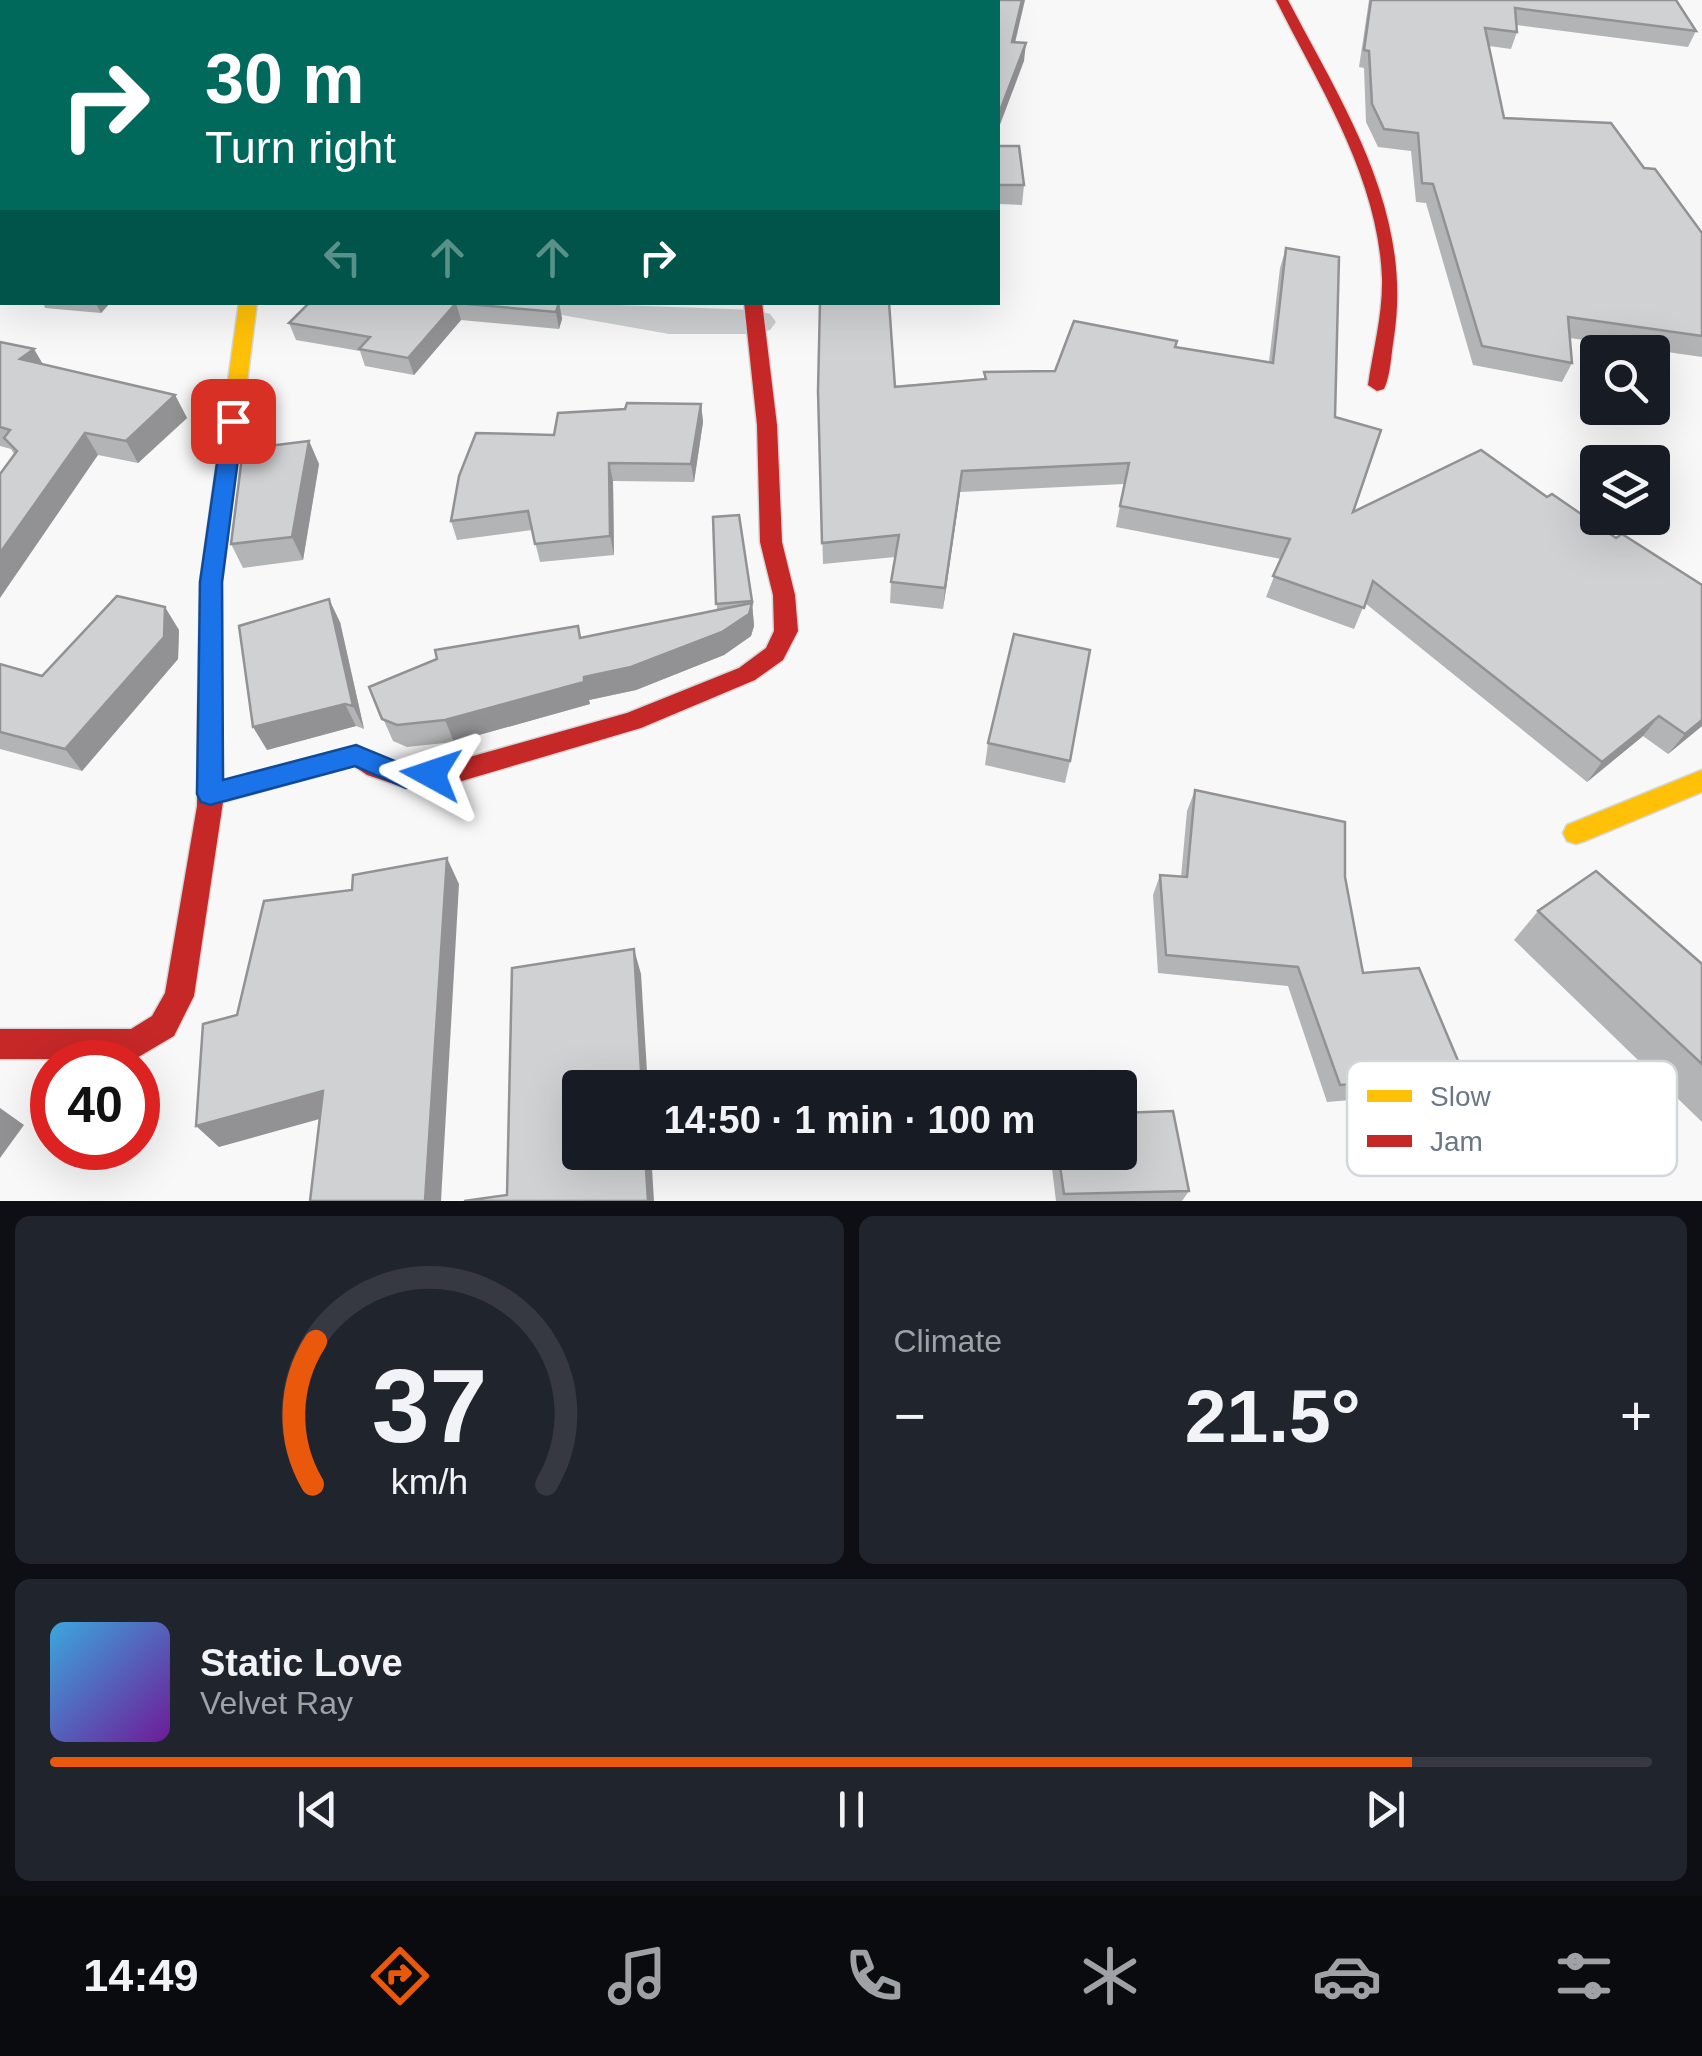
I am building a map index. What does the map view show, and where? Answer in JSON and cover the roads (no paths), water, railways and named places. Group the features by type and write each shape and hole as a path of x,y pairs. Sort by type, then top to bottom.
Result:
{"street":[{"path":"1282,0 1366,170 1380,212 1390,276 1377,385"},
{"path":"0,1044 134,1044 154,1036 171,1017 196,906 210,794 211,582 248,305"},
{"path":"210,794 356,756 406,777 456,772 632,721 747,674 775,654 786,631 784,595 772,542 767,425 754,312 670,322 573,305"},
{"path":"1576,833 1702,781"}]}
